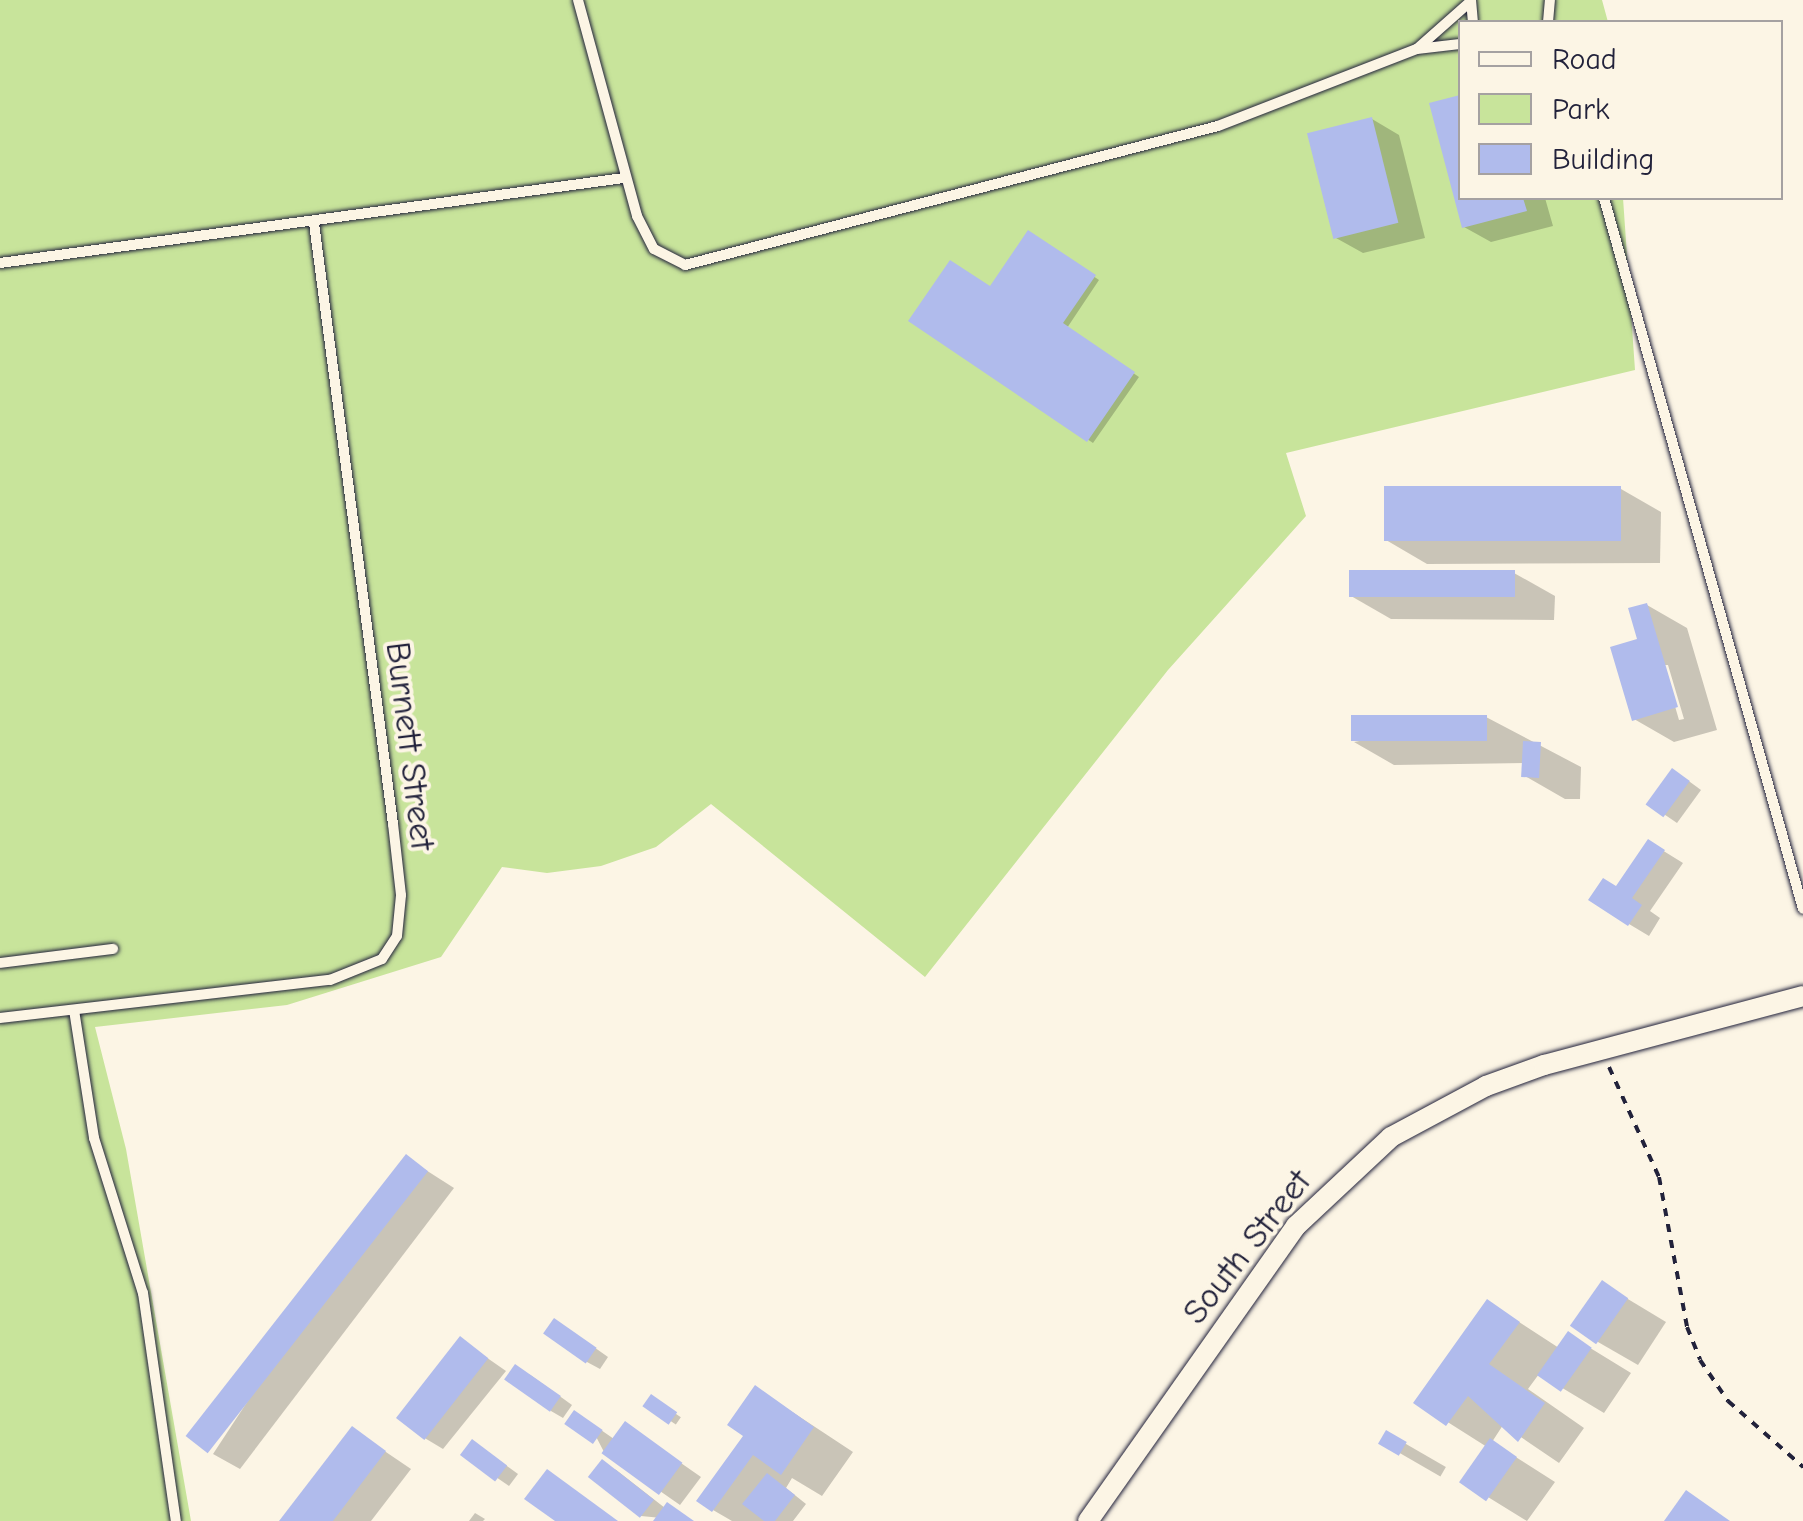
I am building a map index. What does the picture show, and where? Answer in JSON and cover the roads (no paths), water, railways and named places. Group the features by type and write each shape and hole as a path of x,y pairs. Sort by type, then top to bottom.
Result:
{"street":[{"name":"South Street","path":"1088,1521 1296,1226 1391,1137 1486,1086 1600,1050 1803,996"}],"lane":[{"path":"578,0 624,178 654,249 685,265 712,262 1218,126 1417,49 1458,44"},
{"path":"1550,0 1550,19"},
{"path":"1417,49 1471,1"},
{"path":"0,262 314,223 624,178"},
{"path":"1605,200 1803,909"},
{"name":"Burnett Street","path":"0,1018 330,980 366,969 397,936 401,895 393,824 314,223"},
{"path":"0,963 113,949"},
{"path":"74,1010 94,1138 142,1293 176,1521"}]}
